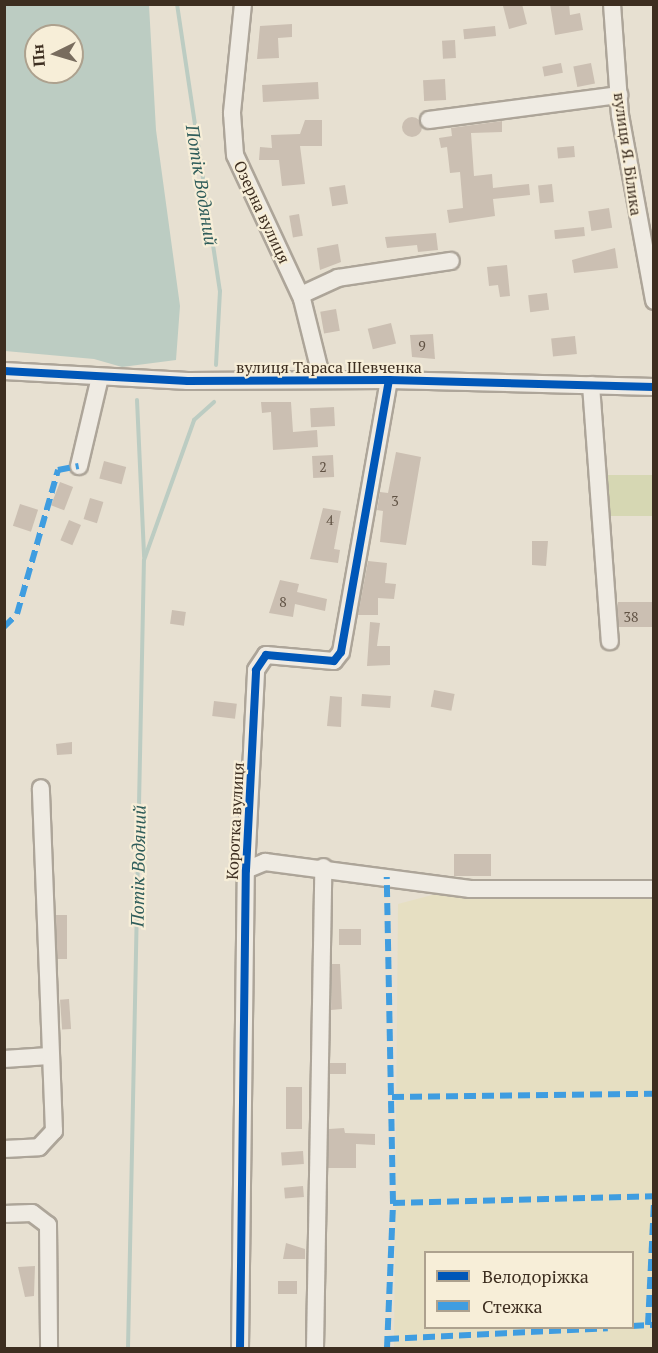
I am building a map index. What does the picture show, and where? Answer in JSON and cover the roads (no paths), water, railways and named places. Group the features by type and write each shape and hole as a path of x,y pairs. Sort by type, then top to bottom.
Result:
{"street":[{"name":"Озерна вулиця","path":"243,4 232,113 235,155 301,295 322,379"},
{"name":"вулиця Я. Білика","path":"612,4 619,94 654,301"},
{"path":"429,120 619,94"},
{"path":"301,295 338,278 451,261"},
{"name":"вулиця Тараса Шевченка","path":"4,371 100,377 389,380 654,387"},
{"path":"79,466 100,377"},
{"name":"Коротка вулиця","path":"240,1348 246,870 256,670 266,655 334,661 341,652 389,380"},
{"path":"591,385 610,641"},
{"path":"4,1149 39,1147 54,1131 49,1056 41,788"},
{"path":"246,870 266,862 323,867 470,889 654,889"},
{"path":"315,1348 323,867"},
{"path":"4,1059 49,1056"},
{"path":"4,1214 33,1213 48,1225 49,1348"}],"waterway":[{"name":"Потік Водяний","path":"177,4 220,291 216,365"},
{"path":"137,400 144,557"},
{"name":"Потік Водяний","path":"128,1348 144,560 194,420 214,402"}]}
